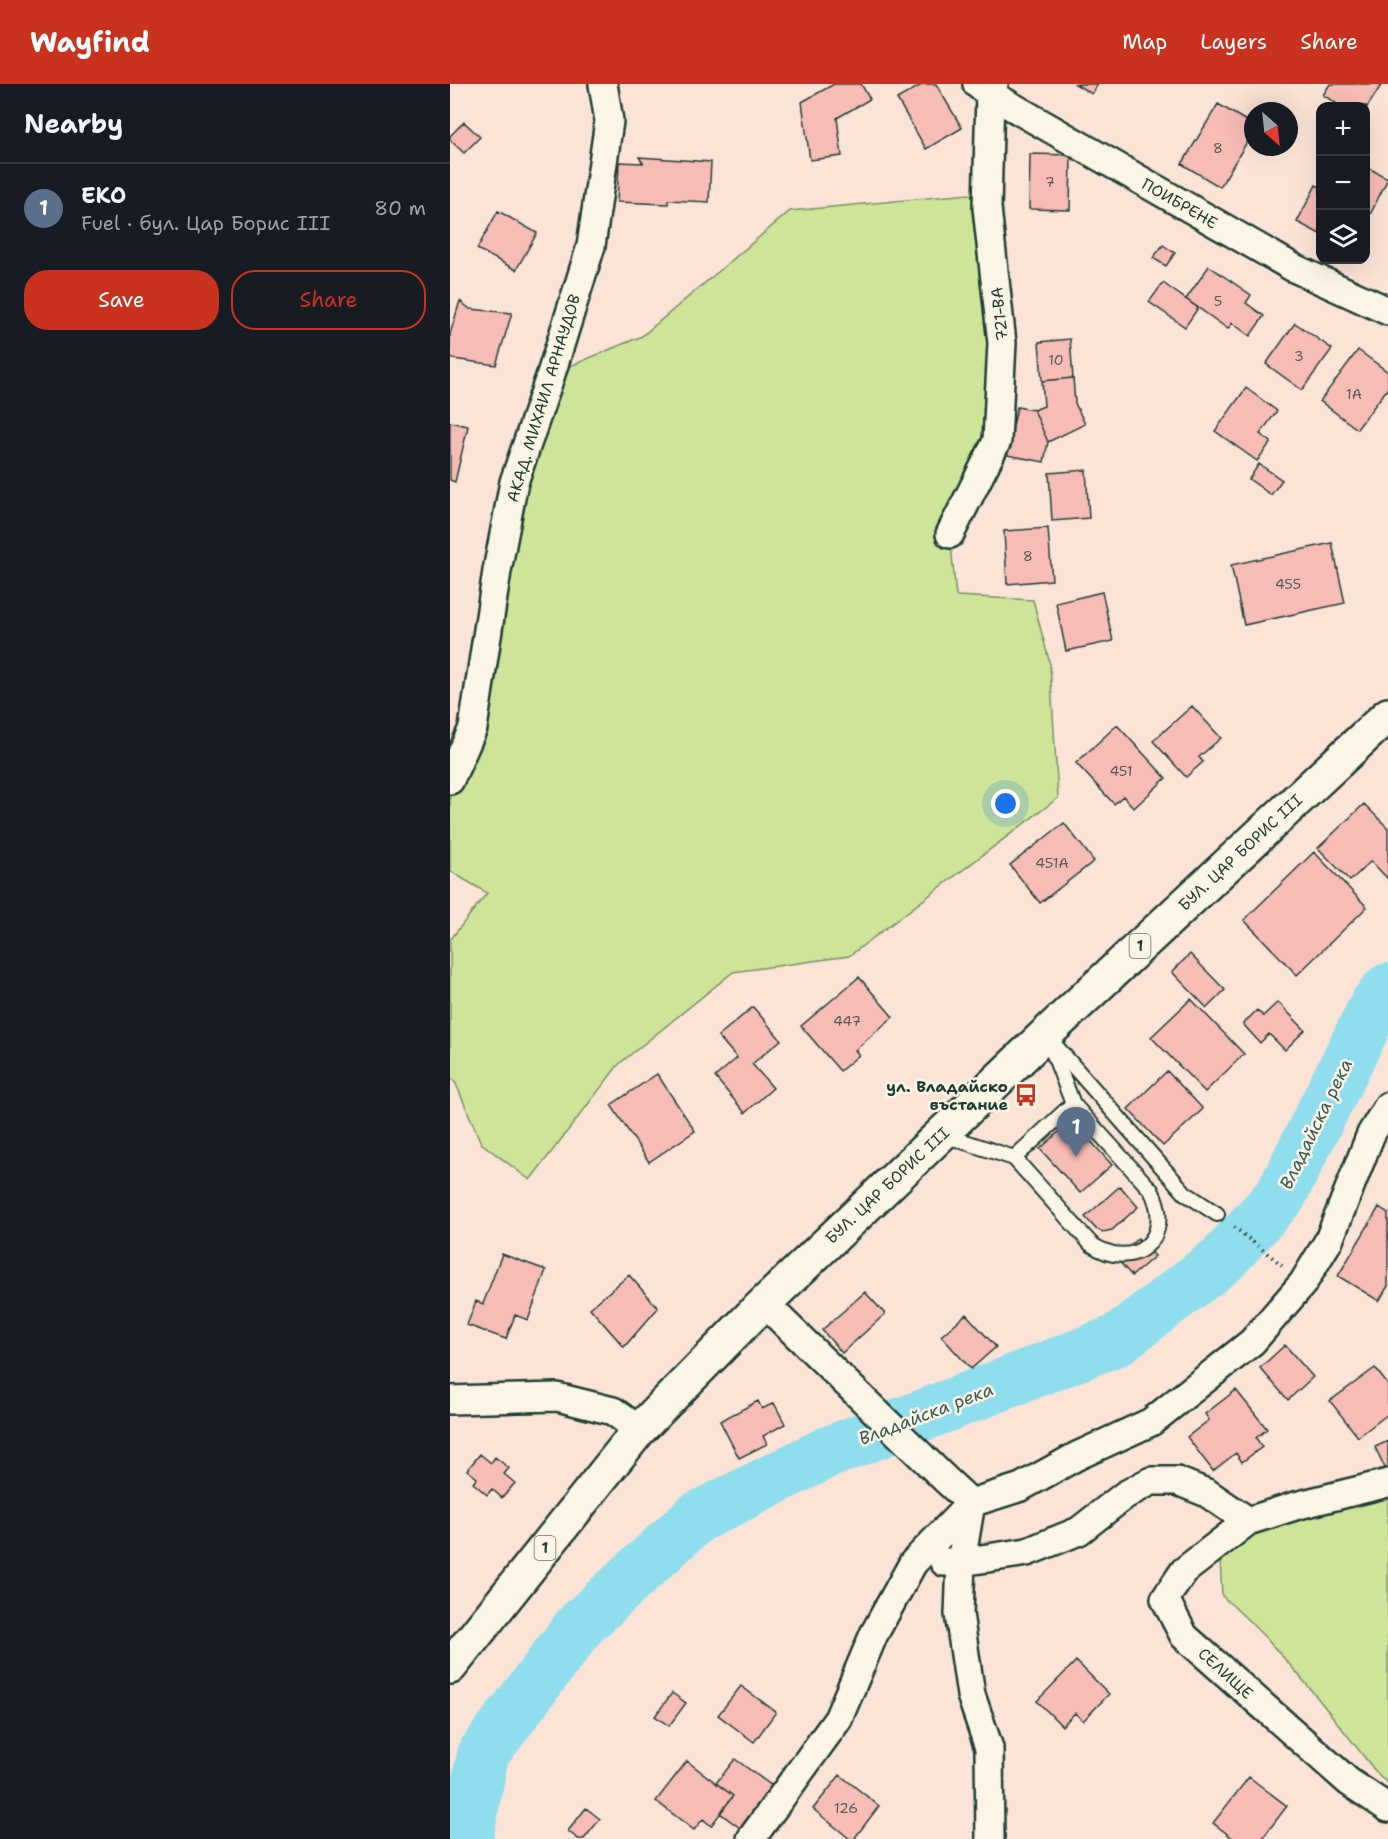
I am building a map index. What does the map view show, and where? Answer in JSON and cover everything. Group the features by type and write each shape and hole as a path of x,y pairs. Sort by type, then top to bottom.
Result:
{"main road":[{"name":"БУЛ. ЦАР БОРИС III","path":"450,1667 639,1430 764,1303 1046,1034 1388,715"}],"street":[{"name":"АКАД. МИХАИЛ АРНАУДОВ","path":"450,780 473,728 497,571 514,482 591,246 609,121 603,84"},
{"name":"ПОИБРЕНЕ","path":"987,87 1294,268 1388,310"},
{"name":"721-ВА","path":"950,534 997,441 1002,343 987,208 987,87"},
{"path":"751,1839 838,1719 874,1634 913,1563 971,1503 1021,1487 1077,1456 1151,1422 1252,1342 1303,1283 1329,1240 1371,1134 1388,1106"},
{"path":"764,1303 971,1503"},
{"path":"450,1400 557,1397 613,1411 639,1430"},
{"path":"913,1563 961,1562 1027,1552 1078,1531 1125,1495 1151,1481 1177,1481 1207,1493 1248,1521 1295,1506 1388,1483"},
{"path":"971,1503 961,1562 959,1614 971,1695 989,1748 990,1839"},
{"name":"СЕЛИЩЕ","path":"1248,1521 1185,1571 1165,1599 1184,1636 1349,1782 1388,1808"}],"lane":[{"path":"942,1134 1014,1158 1091,1244 1102,1252 1115,1256 1129,1255 1141,1250 1151,1241 1158,1229 1160,1215 1151,1190 1072,1104 1046,1034"},
{"path":"1046,1034 1185,1193 1217,1214"},
{"path":"1014,1158 1072,1104"}],"path":[{"path":"1217,1214 1269,1254"}],"green space":[{"path":"969,194 987,208 997,441 950,534 956,596 1033,600 1050,664 1058,798 849,956 733,972 619,1064 530,1180 481,1143 456,1084 450,1076 450,940 487,893 450,871 450,780 551,374 642,336 790,211"},
{"path":"1388,1488 1388,1783 1380,1777 1286,1660 1222,1596 1220,1557 1260,1522"}],"building":[{"path":"834,84 861,84 870,99 837,118 842,156 810,160 802,102"},
{"path":"923,84 936,84 962,128 926,149 897,99"},
{"path":"1075,84 1098,84 1092,94"},
{"path":"1330,84 1382,84 1370,103 1334,102 1323,95"},
{"path":"1218,104 1244,120 1244,147 1220,187 1182,164"},
{"path":"464,122 480,137 464,153 450,140 450,136"},
{"path":"1030,154 1071,155 1070,210 1029,209"},
{"path":"639,157 711,162 709,202 668,200 668,204 617,202 619,162 643,163"},
{"path":"1370,169 1388,178 1370,215"},
{"path":"1316,185 1316,232 1297,222"},
{"path":"498,211 537,233 516,270 477,249"},
{"path":"1163,245 1175,253 1166,266 1153,258"},
{"path":"1209,266 1251,295 1246,303 1264,316 1250,336 1232,323 1228,329 1186,299"},
{"path":"1163,283 1198,308 1185,327 1149,302"},
{"path":"460,301 470,309 512,313 496,365 453,359 450,355 450,334"},
{"path":"1295,323 1332,349 1302,390 1266,364"},
{"path":"1070,339 1073,378 1042,381 1039,342"},
{"path":"1358,350 1388,372 1388,388 1357,429 1320,401"},
{"path":"1073,378 1075,403 1085,424 1048,442 1034,410 1044,406 1042,381"},
{"path":"1246,388 1277,411 1260,434 1271,442 1257,461 1215,431"},
{"path":"1017,407 1034,410 1048,442 1044,462 1007,455"},
{"path":"450,422 468,426 455,482 450,480"},
{"path":"1259,464 1282,480 1271,495 1249,479"},
{"path":"1086,470 1089,518 1052,521 1049,473"},
{"path":"1048,528 1052,580 1007,584 1004,531"},
{"path":"1332,543 1345,603 1244,625 1231,565"},
{"path":"1102,592 1113,641 1066,651 1056,603"},
{"path":"1192,706 1221,738 1199,757 1203,762 1186,777 1153,741"},
{"path":"1117,725 1166,778 1134,808 1123,796 1114,804 1076,763"},
{"path":"1364,804 1388,828 1388,879 1371,861 1350,881 1318,848"},
{"path":"1064,823 1094,861 1040,903 1010,865"},
{"path":"1314,852 1367,907 1297,975 1244,920"},
{"path":"1190,954 1225,990 1207,1008 1172,972"},
{"path":"859,977 893,1017 855,1050 859,1055 840,1071 801,1026"},
{"path":"1191,999 1244,1054 1205,1092 1151,1037"},
{"path":"1278,1002 1305,1030 1285,1050 1269,1034 1260,1043 1243,1024 1257,1010 1263,1016"},
{"path":"753,1007 781,1040 752,1064 773,1088 745,1113 715,1077 737,1058 718,1036"},
{"path":"1167,1071 1203,1109 1163,1146 1128,1109"},
{"path":"657,1074 695,1131 649,1162 611,1105"},
{"path":"1072,1120 1112,1165 1080,1193 1040,1149"},
{"path":"1120,1186 1138,1207 1112,1230 1103,1232 1096,1229 1085,1217"},
{"path":"1379,1207 1388,1213 1388,1286 1379,1301 1338,1276"},
{"path":"1138,1238 1155,1256 1132,1276 1116,1258"},
{"path":"502,1254 546,1270 528,1320 515,1315 506,1339 467,1325 476,1301 483,1304"},
{"path":"629,1275 658,1308 624,1347 590,1308"},
{"path":"865,1292 885,1314 842,1353 822,1330"},
{"path":"966,1314 996,1347 971,1369 941,1336"},
{"path":"1285,1345 1313,1377 1288,1400 1260,1368"},
{"path":"1375,1368 1388,1385 1388,1414 1358,1437 1330,1401"},
{"path":"1236,1390 1267,1429 1256,1438 1262,1447 1242,1462 1236,1453 1213,1471 1187,1437 1209,1420 1205,1414"},
{"path":"758,1401 762,1409 774,1403 785,1424 763,1436 767,1444 739,1458 720,1421"},
{"path":"1388,1441 1388,1474 1375,1447"},
{"path":"480,1454 491,1463 495,1457 509,1468 504,1474 515,1483 502,1498 492,1489 487,1495 473,1483 477,1478 467,1470"},
{"path":"1076,1661 1109,1694 1083,1721 1075,1713 1062,1726 1037,1701"},
{"path":"741,1686 776,1712 754,1742 718,1715"},
{"path":"672,1693 686,1703 669,1726 655,1716"},
{"path":"735,1759 772,1786 740,1828 720,1813 733,1796 716,1783"},
{"path":"687,1761 733,1796 711,1826 703,1819 694,1830 656,1801"},
{"path":"840,1775 879,1806 854,1839 850,1839 813,1809"},
{"path":"1249,1777 1287,1806 1262,1839 1234,1839 1213,1823"},
{"path":"586,1808 600,1819 584,1839 578,1839 568,1831"}],"waterway":[{"name":"Владайска река","path":"467,1839 483,1754 581,1624 696,1518 826,1453 1117,1340 1223,1259 1281,1195 1375,1005 1388,989"}],"place":[{"name":"ул. Владайско въстание","path":"1026,1095"},
{"name":"EKO","path":"1076,1157"}]}
